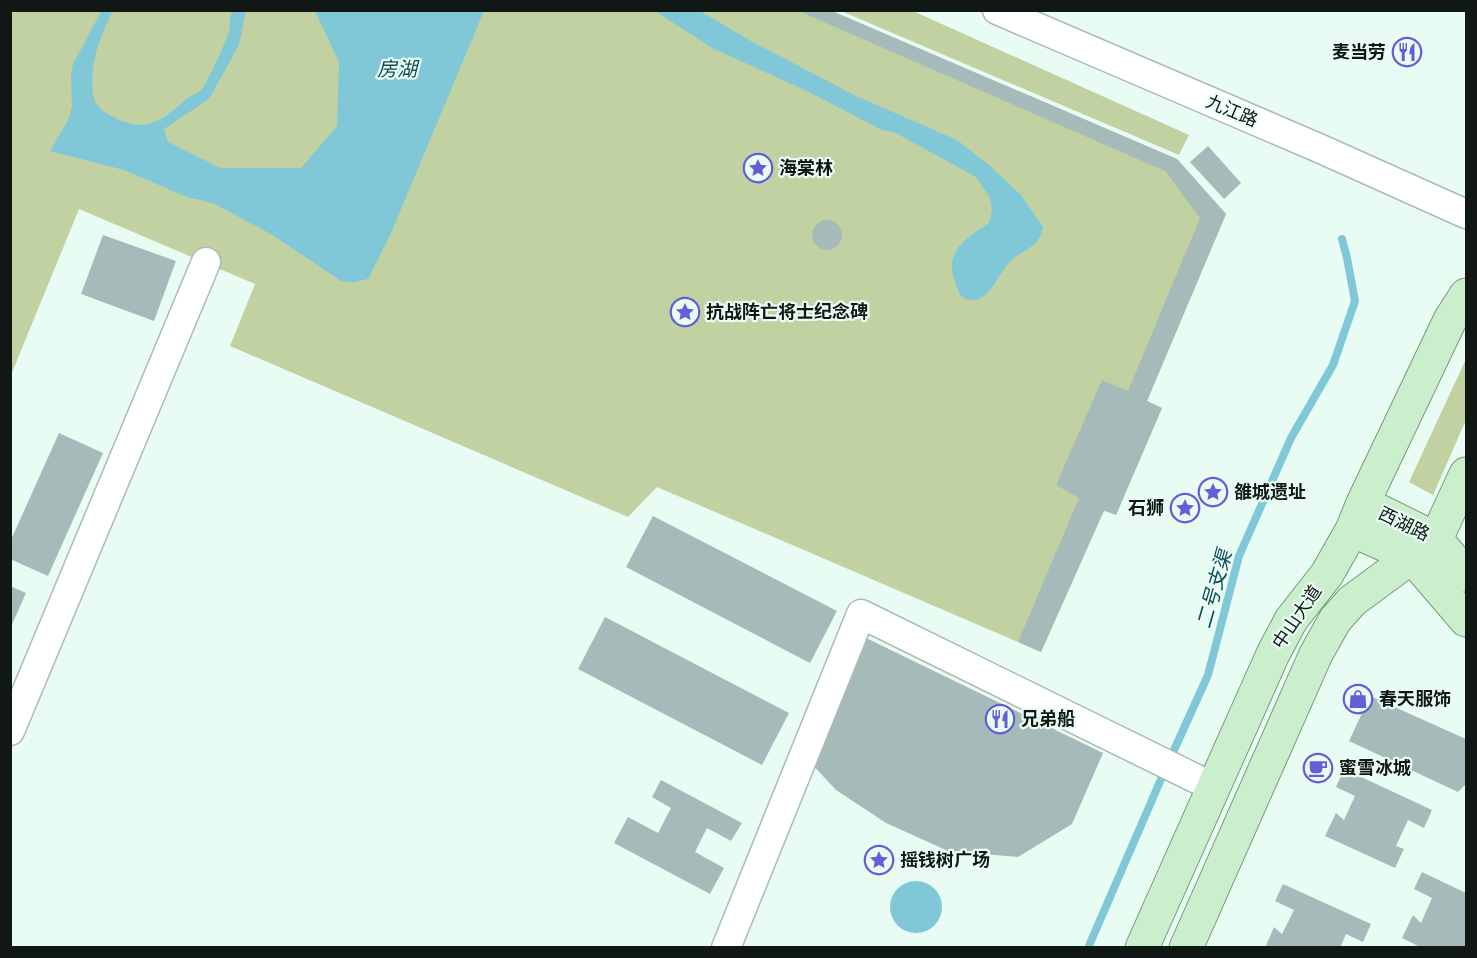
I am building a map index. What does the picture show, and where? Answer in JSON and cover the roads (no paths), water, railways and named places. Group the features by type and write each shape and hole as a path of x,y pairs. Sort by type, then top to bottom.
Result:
{"main road":[{"name":"中山大道","path":"1142,948 1277,645 1291,620 1327,574 1358,516 1450,320 1467,295"},
{"name":"中山大道","path":"1186,948 1316,654 1335,620 1352,601 1424,548 1467,474"},
{"name":"西湖路","path":"1358,516 1424,548 1467,574"},
{"path":"1424,548 1467,620"}],"street":[{"name":"九江路","path":"997,10 1321,148 1467,214"},
{"path":"10,731 206,262"},
{"path":"726,948 861,614 1213,787"}],"water":[{"name":"房湖","path":"102,10 113,11 100,40 94,61 92,83 94,98 100,108 109,115 137,125 163,118 201,90 227,37 232,11 246,11 239,45 209,99 164,129 168,142 221,168 301,168 337,126 339,62 315,11 484,11 391,233 368,279 354,282 341,281 274,236 217,205 189,198 124,170 50,151 68,120 72,107 73,64"},
{"path":"655,11 700,11 751,41 854,95 957,140 989,165 1021,195 1043,227 1041,235 1034,245 1009,263 984,296 970,300 961,296 955,283 952,261 960,245 989,223 992,211 990,198 976,177 894,132 882,130 807,91 712,48"},
{"path":"911,881 921,881 931,885 938,892 942,907 938,922 931,929 921,933 911,933 901,929 894,922 890,912 890,902 894,892 901,885"}],"waterway":[{"name":"二号支渠","path":"1170,759 1208,675 1239,556 1291,438 1333,365 1355,301 1342,239"},
{"name":"二号支渠","path":"1088,948 1165,770"}],"place":[{"name":"麦当劳","path":"1407,52"},
{"name":"海棠林","path":"758,168"},
{"name":"抗战阵亡将士纪念碑","path":"685,312"},
{"name":"雒城遗址","path":"1213,492"},
{"name":"石狮","path":"1185,508"},
{"name":"春天服饰","path":"1358,699"},
{"name":"兄弟船","path":"1000,719"},
{"name":"蜜雪冰城","path":"1318,768"},
{"name":"摇钱树广场","path":"879,860"}]}
